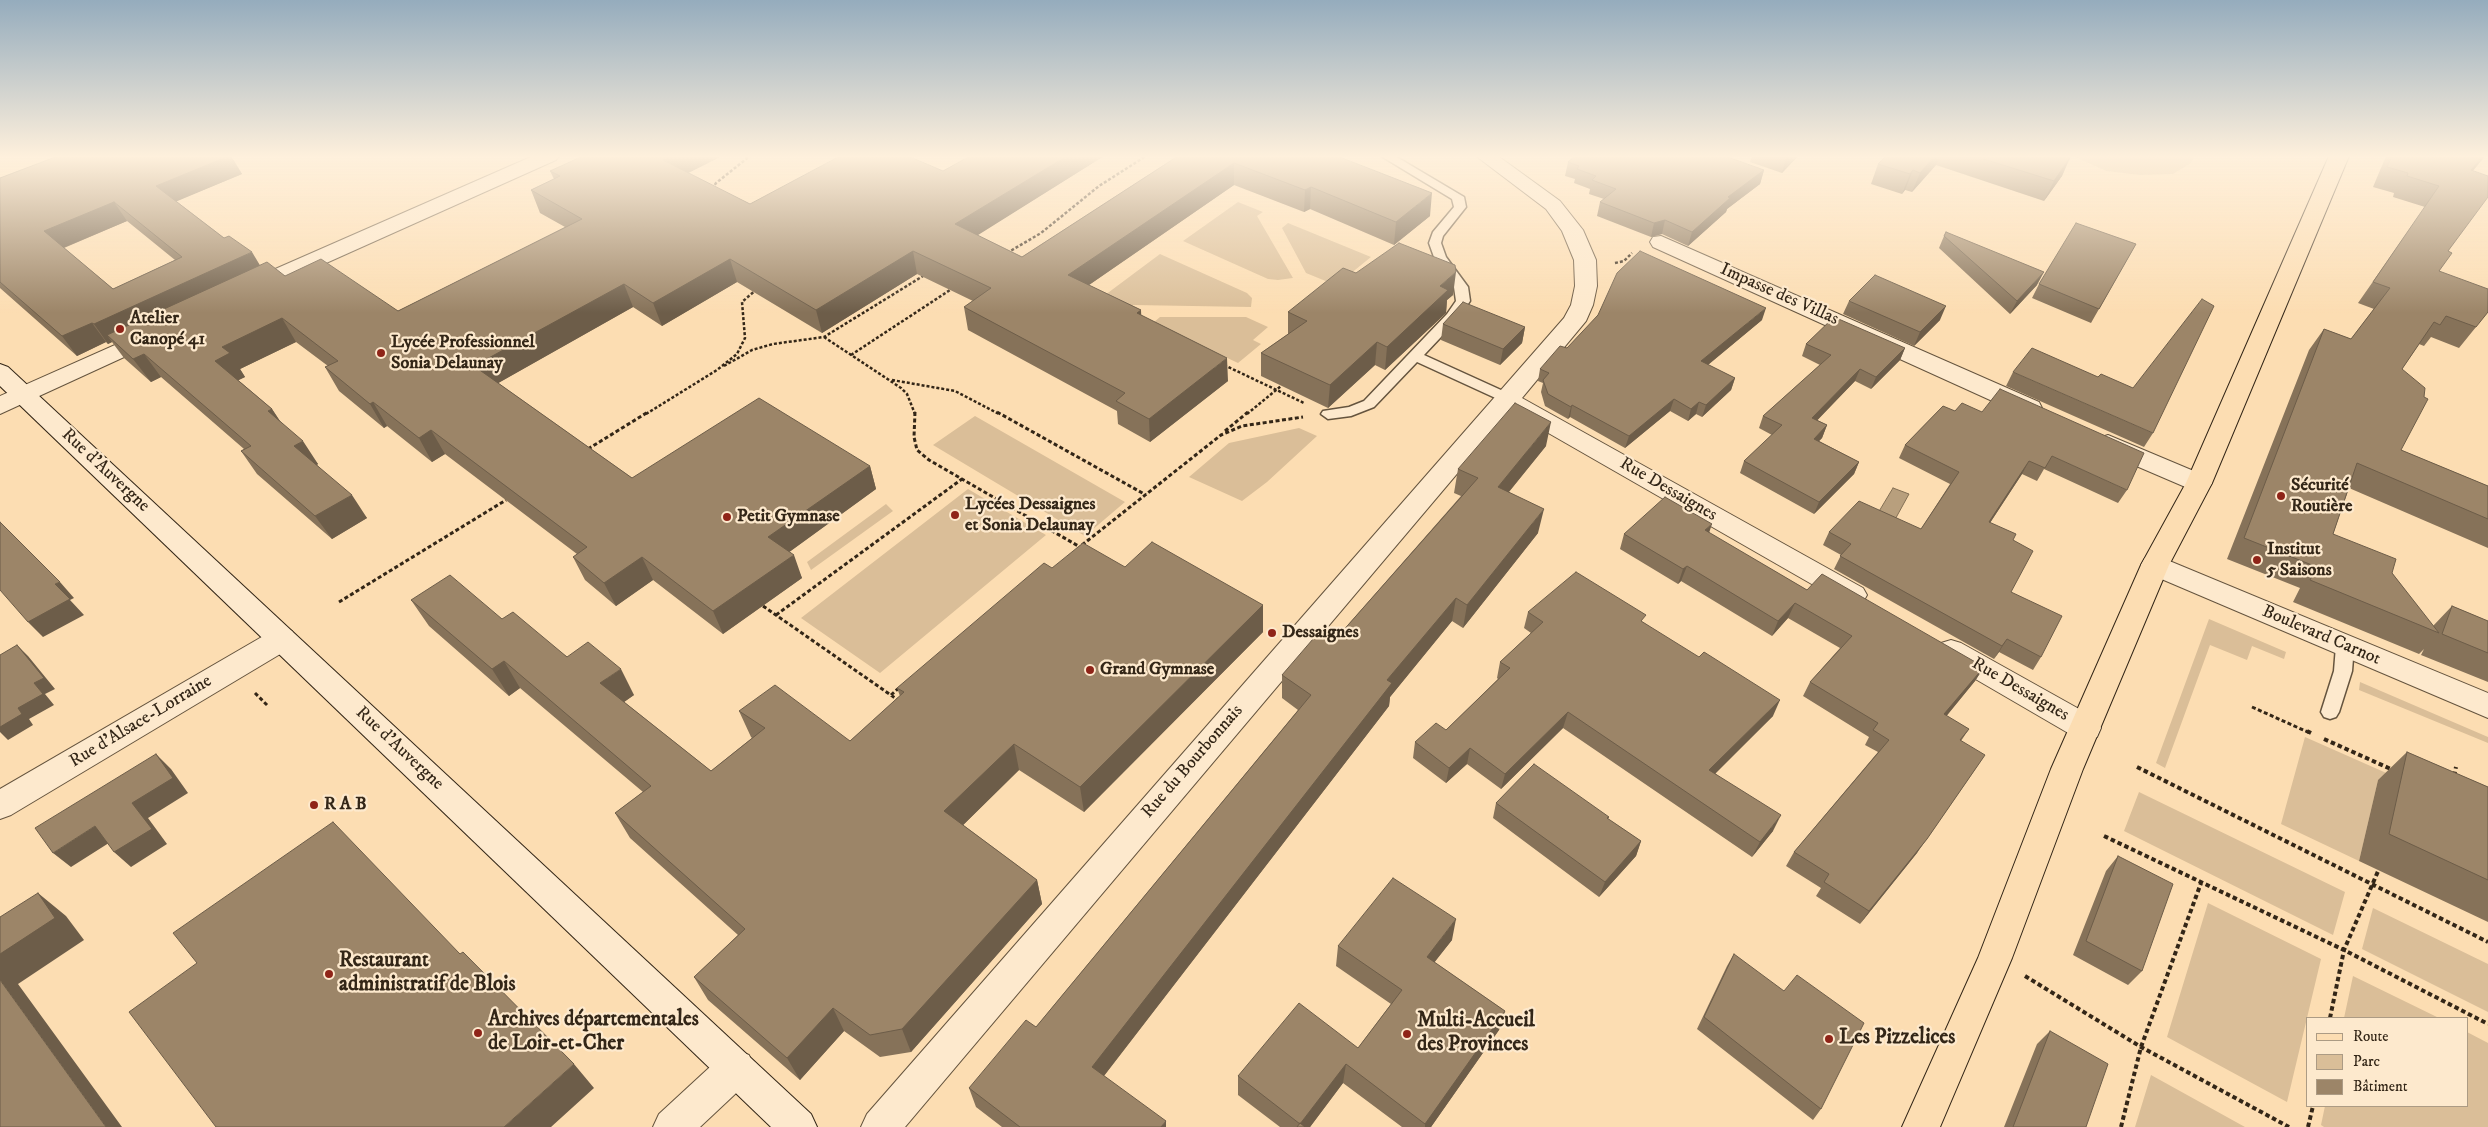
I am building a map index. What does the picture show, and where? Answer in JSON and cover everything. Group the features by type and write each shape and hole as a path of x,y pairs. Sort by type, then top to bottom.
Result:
{"main road":[{"path":"1921,1127 1994,958 2067,769 2155,565 2199,483 2316,209"}],"street":[{"path":"230,298 431,209"},
{"path":"1506,398 1574,321 1582,305 1586,286 1585,260 1572,230 1556,209"},
{"name":"Impasse des Villas","path":"1661,242 2053,418"},
{"path":"0,406 167,328"},
{"name":"Rue d'Auvergne","path":"0,372 798,1127"},
{"name":"Rue Dessaignes","path":"1506,398 1876,608"},
{"name":"Rue du Bourbonnais","path":"880,1127 1506,398"},
{"path":"2089,435 2199,483"},
{"name":"Boulevard Carnot","path":"2155,565 2488,706"},
{"name":"Rue Dessaignes","path":"1928,638 2086,728"},
{"name":"Rue d'Alsace-Lorraine","path":"0,806 282,639"},
{"path":"672,1127 736,1068"}],"lane":[{"path":"1328,414 1351,412 1369,404 1452,317 1463,301 1461,287 1440,257 1435,243 1437,235 1459,209"},
{"path":"1415,356 1506,398"},
{"path":"2330,712 2343,671 2345,646"}],"path":[{"path":"999,258 1042,232 1071,209"},
{"path":"586,451 752,350 773,344 807,341 824,337 923,276"},
{"path":"717,370 737,354 745,338 742,302 758,288"},
{"path":"851,355 950,290"},
{"path":"824,337 901,388 913,405 916,417 914,437 917,450 929,460 1080,547"},
{"path":"1215,360 1328,414"},
{"path":"887,379 914,386 955,391 967,396 1146,495"},
{"path":"1072,554 1281,386"},
{"path":"1221,435 1242,426 1261,422 1328,414"},
{"path":"776,615 962,479"},
{"path":"339,602 506,500"},
{"path":"763,606 904,704"},
{"path":"890,695 906,682"},
{"path":"2252,707 2396,772"},
{"path":"2138,767 2488,942"},
{"path":"2452,786 2456,767"},
{"path":"2104,836 2344,950 2488,1024"},
{"path":"2330,1017 2344,950 2379,869"},
{"path":"2121,1127 2141,1047 2201,883"},
{"path":"1994,958 2141,1047 2289,1127"},
{"path":"2308,1127 2312,1107"}],"green space":[{"path":"1229,209 1254,209 1263,212 1257,216 1293,278 1268,279 1183,241"},
{"path":"1288,223 1371,257 1350,274 1328,282 1306,273 1282,228"},
{"path":"1160,254 1247,293 1252,298 1251,307 1133,305 1127,310 1101,298"},
{"path":"1160,317 1246,317 1268,327 1253,340 1261,344 1238,363 1153,323"},
{"path":"975,416 1125,502 1085,536 933,445"},
{"path":"1299,428 1317,436 1267,482 1242,501 1189,477 1229,443"},
{"path":"968,489 1046,535 880,673 801,618"},
{"path":"886,504 893,511 811,570 807,562"},
{"path":"2209,619 2286,652 2284,659 2252,646 2247,660 2210,645 2165,768 2156,763"},
{"path":"2360,682 2488,737 2488,743 2359,690"},
{"path":"2305,737 2436,795 2378,780 2359,861 2281,824"},
{"path":"2139,792 2345,892 2333,935 2124,831"},
{"path":"2208,903 2321,959 2287,1102 2167,1037"},
{"path":"2373,908 2488,964 2488,1012 2362,949"},
{"path":"2353,976 2437,1017 2344,1017"},
{"path":"2468,1033 2488,1043 2488,1127 2324,1127 2321,1125 2325,1107 2468,1107"},
{"path":"2151,1075 2245,1127 2135,1127"}],"shaded area":[{"path":"1893,488 1909,494 1892,525 1875,518"}],"building":[{"path":"0,209 98,209 44,231 113,289 182,257 122,209 186,209 224,238 229,236 252,252 94,324 92,323 62,336 0,282"},
{"path":"564,209 980,209 955,224 1022,257 1097,209 1166,209 1068,275 1141,310 1137,313 1227,358 1149,419 1116,401 1125,393 964,307 991,288 913,251 816,310 730,259 653,303 624,284 474,366 632,478 759,398 870,466 768,537 794,555 713,611 642,557 604,583 573,557 587,547 431,430 419,438 373,402 370,404 325,367 338,361 282,318 222,347 230,353 215,361 272,409 268,411 303,441 294,446 352,495 315,516 241,451 251,446 144,354 133,359 107,335 267,262 285,276 321,259 398,311 582,219"},
{"path":"1363,209 1413,209 1396,222"},
{"path":"1617,209 1718,209 1692,232 1665,220 1654,223"},
{"path":"2423,209 2479,209 2448,251 2452,253 2439,271 2488,289 2488,312 2476,327 2446,316 2440,325 2434,322 2402,369 2425,388 2424,397 2428,399 2401,450 2488,486 2488,519 2357,463 2333,534 2396,559 2392,573 2439,633 2310,580 2317,567 2244,538 2324,329 2351,339 2390,288 2373,282"},
{"path":"2076,223 2136,244 2099,309 2039,284"},
{"path":"1946,232 2044,272 2017,301 1944,236"},
{"path":"1399,243 1455,265 1456,272 1440,286 1448,290 1387,347 1377,342 1330,385 1261,353 1307,321 1288,312 1343,268 1356,273"},
{"path":"1640,251 1766,308 1701,361 1735,378 1706,405 1699,402 1691,409 1674,399 1629,436 1548,394 1543,380 1549,373 1540,369 1560,346 1567,348 1598,315 1617,273"},
{"path":"1875,275 1946,306 1920,332 1849,301"},
{"path":"2202,299 2214,306 2153,433 2013,372 2032,348 2098,377 2101,374 2133,388"},
{"path":"1463,302 1525,327 1503,349 1443,324"},
{"path":"1834,317 1905,348 1876,377 1860,369 1812,418 1827,425 1814,439 1859,462 1819,502 1744,461 1782,425 1763,416 1831,355 1806,344"},
{"path":"2000,389 2144,453 2127,490 2052,456 2045,468 2029,461 1989,522 2016,534 2013,540 2033,551 2011,592 2062,616 2041,657 2007,639 2002,646 1840,556 1851,544 1829,532 1859,501 1921,529 1959,472 1905,445 1943,406 1955,411 1962,403 1982,412"},
{"path":"1515,403 1551,422 1498,487 1544,509 1467,605 1456,598 1387,680 1392,683 1092,1067 1166,1121 1161,1127 1020,1127 969,1088 1026,1020 1036,1027 1311,695 1282,675 1319,632 1333,642 1478,478 1458,469"},
{"path":"1665,497 1712,524 1705,530 1807,590 1822,574 1984,667 1944,714 1969,729 1960,740 1985,755 1927,839 1869,911 1824,882 1829,874 1794,852 1889,740 1873,730 1878,723 1810,682 1852,636 1795,603 1778,621 1687,566 1683,569 1624,534"},
{"path":"0,522 60,582 55,584 70,599 28,622 0,590"},
{"path":"1152,542 1263,605 1080,787 1014,744 944,811 1037,880 902,1029 870,1035 833,1008 787,1058 694,977 745,929 615,813 651,786 504,661 492,669 411,600 450,575 502,619 513,612 567,657 588,642 621,669 600,683 711,771 765,728 739,711 775,685 850,741 904,692 897,688 1044,563 1052,568 1083,543 1125,567"},
{"path":"1576,572 1646,615 1641,621 1699,657 1704,652 1780,700 1709,770 1781,815 1760,842 1568,712 1505,774 1470,748 1449,768 1415,742 1436,723 1446,730 1510,668 1500,662 1543,622 1528,612"},
{"path":"2452,606 2488,621 2488,653 2442,634"},
{"path":"17,645 44,678 34,683 43,694 18,708 22,714 0,727 0,655"},
{"path":"2407,752 2488,787 2488,880 2389,834"},
{"path":"156,754 173,778 132,803 152,829 114,852 95,826 53,853 35,828"},
{"path":"1534,764 1641,841 1605,882 1496,803"},
{"path":"333,822 460,954 463,952 574,1064 504,1127 216,1127 129,1012 197,963 173,933"},
{"path":"2118,856 2173,884 2142,971 2086,941"},
{"path":"1393,878 1456,919 1427,957 1505,1011 1425,1124 1346,1064 1300,1124 1238,1076 1299,1003 1358,1048 1402,990 1338,946"},
{"path":"38,893 55,918 0,954 0,917"},
{"path":"1734,954 1784,991 1797,975 1864,1023 1821,1109 1704,1017"},
{"path":"0,980 106,1127 0,1127"},
{"path":"2050,1031 2108,1064 2086,1127 2013,1127"},
{"path":"1300,1123 1305,1127 1297,1127"}],"place":[{"name":"Atelier Canopé 41","path":"120,329"},
{"name":"Lycée Professionnel Sonia Delaunay","path":"381,353"},
{"name":"Sécurité Routière","path":"2281,496"},
{"name":"Lycées Dessaignes et Sonia Delaunay","path":"955,515"},
{"name":"Petit Gymnase","path":"727,517"},
{"name":"Institut 5 Saisons","path":"2257,560"},
{"name":"Dessaignes","path":"1272,633"},
{"name":"Grand Gymnase","path":"1090,670"},
{"name":"R A B","path":"314,805"},
{"name":"Restaurant administratif de Blois","path":"329,974"},
{"name":"Archives départementales de Loir-et-Cher","path":"478,1033"},
{"name":"Multi-Accueil des Provinces","path":"1407,1034"},
{"name":"Les Pizzelices","path":"1829,1039"}]}
